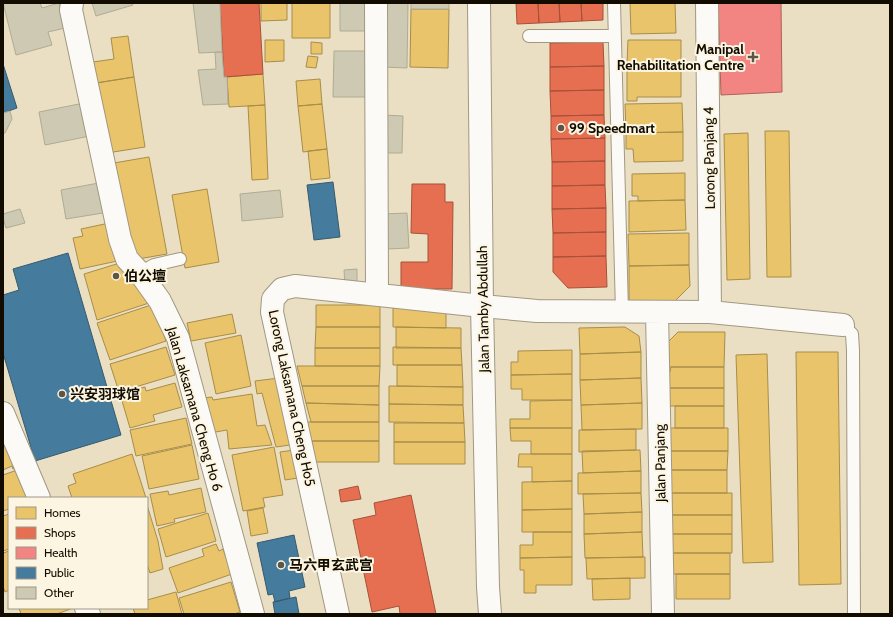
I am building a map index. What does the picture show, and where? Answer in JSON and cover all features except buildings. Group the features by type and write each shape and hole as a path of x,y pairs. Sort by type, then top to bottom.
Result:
{"street":[{"name":"Jalan Laksamana Cheng Ho 6","path":"72,3 72,10 120,239 127,259 140,273 160,301 178,338 253,614"},
{"path":"376,3 377,295"},
{"name":"Jalan Tamby Abdullah","path":"479,3 482,306 488,587 490,614"},
{"name":"Lorong Panjang 4","path":"707,3 710,312"},
{"name":"Lorong Laksamana Cheng Ho5","path":"338,614 272,312 273,299 282,289 295,286 537,311 710,312 843,325"},
{"name":"Jalan Panjang","path":"657,312 663,614"},
{"path":"3,413 39,497"}],"lane":[{"path":"614,3 622,312"},
{"path":"529,36 614,36"},
{"path":"140,273 154,265 180,259"},
{"path":"843,325 852,334 853,350 854,614"}],"place":[{"name":"Manipal Rehabilitation Centre","path":"753,57"},
{"name":"99 Speedmart","path":"561,128"},
{"name":"伯公壇","path":"116,276"},
{"name":"兴安羽球馆","path":"62,394"},
{"name":"马六甲玄武宫","path":"281,565"}]}
